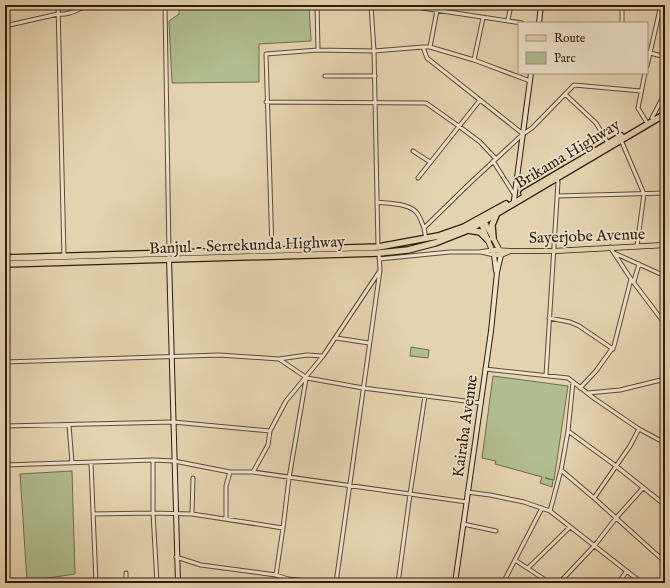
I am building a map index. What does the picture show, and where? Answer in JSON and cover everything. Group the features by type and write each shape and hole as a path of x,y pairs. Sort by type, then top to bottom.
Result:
{"highway":[{"name":"Brikama Highway","path":"482,220 498,213 608,143 665,110"},
{"name":"Brikama Highway","path":"482,220 514,197 557,176 665,114"},
{"path":"468,230 480,232 490,239 492,225 498,213"},
{"name":"Banjul - Serrekunda Highway","path":"5,264 379,250 426,239 482,220"},
{"name":"Banjul - Serrekunda Highway","path":"5,258 64,256 169,257 272,251 408,250 434,243 468,230 482,220"}],"main road":[{"name":"Kairaba Avenue","path":"482,220 490,239 494,256"},
{"name":"Kairaba Avenue","path":"490,239 500,249 501,255"},
{"name":"Sayerjobe Avenue","path":"492,250 554,251 665,245"},
{"name":"Sayerjobe Avenue","path":"494,256 510,251"}],"street":[{"path":"58,5 64,256"},
{"path":"5,26 58,14 62,15 90,5"},
{"path":"165,5 169,257 176,557 178,583"},
{"path":"317,5 318,50"},
{"path":"336,583 380,270 377,202 375,76 371,5"},
{"path":"420,5 422,8 518,22"},
{"path":"430,47 438,5"},
{"path":"508,20 511,5"},
{"path":"538,22 541,5"},
{"path":"622,5 622,22"},
{"path":"661,5 649,53 665,57"},
{"path":"474,60 483,18"},
{"path":"423,47 427,58 523,134"},
{"path":"272,251 266,102 266,54 318,50 374,51 430,47 474,60 530,81"},
{"path":"514,197 531,74"},
{"path":"645,74 638,108 649,119 665,93"},
{"path":"325,76 375,76"},
{"path":"424,228 494,160 523,134 532,128 574,85 641,91"},
{"path":"565,94 596,123 608,143"},
{"path":"418,178 480,100"},
{"path":"266,102 426,103 460,126 480,142 494,160 514,197"},
{"path":"621,140 644,194 637,246"},
{"path":"414,151 430,162"},
{"path":"546,375 557,176"},
{"path":"557,196 665,193"},
{"path":"377,202 407,206 413,209 418,214 424,228 426,239"},
{"path":"610,247 632,280 665,324"},
{"path":"379,259 450,252 479,252 492,250"},
{"path":"479,252 494,256"},
{"path":"614,253 665,276"},
{"name":"Kairaba Avenue","path":"456,581 481,403 497,272 501,255"},
{"name":"Kairaba Avenue","path":"494,256 497,272"},
{"path":"580,388 596,371 613,349 632,280 638,264"},
{"path":"253,472 268,445 270,431 286,402 307,378 336,338 380,270"},
{"path":"549,318 570,322 579,326 613,349"},
{"path":"336,338 369,343"},
{"path":"5,362 219,355 279,359 307,355 323,356"},
{"path":"279,359 307,378 363,388 481,403"},
{"path":"485,370 568,378 639,429 665,443"},
{"path":"276,575 289,478 307,378"},
{"path":"588,393 620,390 665,379"},
{"path":"550,511 561,470 568,432 573,382"},
{"path":"398,583 425,396"},
{"path":"5,426 68,426 173,422 270,431"},
{"path":"68,426 72,463"},
{"path":"594,498 630,446 639,429"},
{"path":"568,432 616,466 665,505"},
{"path":"5,465 153,460 174,461 230,472 253,472 467,502"},
{"path":"153,460 157,583"},
{"path":"91,463 96,583"},
{"path":"561,470 665,562"},
{"path":"226,519 226,486 230,472"},
{"path":"192,514 193,478"},
{"path":"559,583 595,545 642,488"},
{"path":"468,492 524,502 550,511 642,583"},
{"path":"503,583 542,508"},
{"path":"93,514 192,514 283,528"},
{"path":"464,524 496,531"},
{"path":"528,568 570,527"},
{"path":"176,557 201,565 276,575 287,581 327,583"},
{"path":"515,560 550,583"},
{"path":"618,583 627,571"},
{"path":"126,573 126,583"},
{"path":"456,581 461,583"}],"green space":[{"path":"309,5 311,41 259,44 259,82 172,83 169,21 179,14 179,6"},
{"path":"411,347 429,350 428,358 410,356"},
{"path":"493,376 568,386 554,480 545,478 553,480 552,487 540,483 542,477 495,464 496,461 482,458"},
{"path":"72,471 75,574 27,581 20,474"}]}
